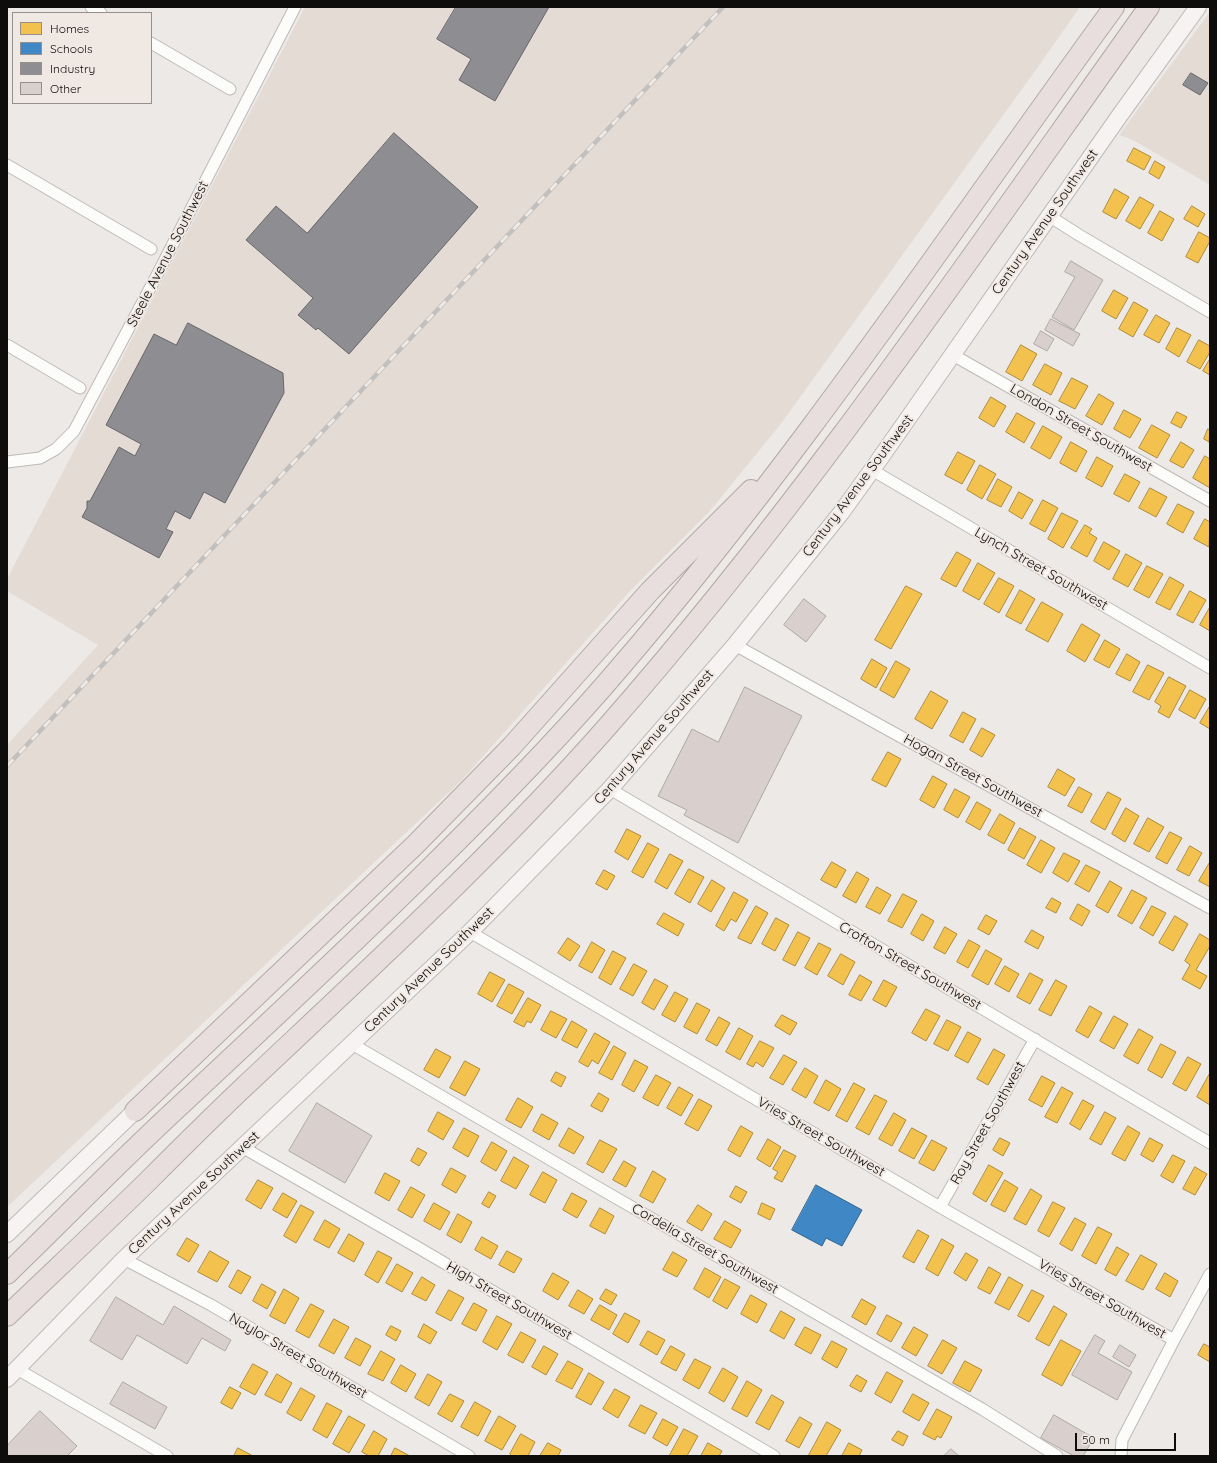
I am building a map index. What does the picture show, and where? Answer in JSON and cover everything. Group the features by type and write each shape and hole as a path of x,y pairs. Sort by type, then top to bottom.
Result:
{"highway":[{"path":"7,1274 166,1119 281,1012 402,896 527,770 617,672 700,572 756,501 877,338 1114,7"},
{"path":"7,1316 225,1104 364,974 475,866 603,732 659,668 761,542 885,379 1149,7"},
{"path":"135,1111 415,846 512,746 650,591 809,430"},
{"path":"7,1322 42,1283"}],"street":[{"name":"Steele Avenue Southwest","path":"7,462 40,458 56,449 74,431 156,277 295,7"},
{"name":"Century Avenue Southwest","path":"12,1374 124,1259 470,932 610,789 735,645 841,513 1049,216 1198,7"},
{"path":"152,44 230,89"},
{"path":"7,165 151,249"},
{"path":"1049,216 1078,235 1210,312"},
{"path":"7,346 80,388"},
{"name":"London Street Southwest","path":"953,355 1210,501"},
{"name":"Lynch Street Southwest","path":"872,470 1210,668"},
{"name":"Hogan Street Southwest","path":"735,645 1210,908"},
{"name":"Crofton Street Southwest","path":"610,789 1210,1143"},
{"name":"Vries Street Southwest","path":"470,932 940,1207 1174,1340"},
{"name":"Roy Street Southwest","path":"940,1207 1035,1039"},
{"name":"Cordelia Street Southwest","path":"352,1044 598,1188 982,1409 1057,1456"},
{"path":"7,1234 135,1111"},
{"name":"High Street Southwest","path":"242,1147 417,1247 774,1456"},
{"name":"Naylor Street Southwest","path":"124,1259 212,1305 469,1456"},
{"path":"1121,1456 1122,1440 1210,1274"},
{"path":"12,1374 167,1456"}],"shaded area":[{"path":"305,7 1080,7 780,425 709,512 630,591 461,781 7,1207 7,745 98,645 7,591 7,579"},
{"path":"1210,12 1210,185 1133,140 1119,135"}],"building: Homes":[{"path":"1134,148 1151,157 1144,170 1127,161"},
{"path":"1155,161 1165,167 1159,179 1149,173"},
{"path":"1115,189 1129,197 1116,219 1103,212"},
{"path":"1140,197 1154,205 1140,229 1126,221"},
{"path":"1192,206 1205,214 1198,227 1184,219"},
{"path":"1160,211 1174,219 1162,241 1148,233"},
{"path":"1199,232 1210,238 1210,241 1198,263 1186,257"},
{"path":"1114,290 1128,298 1116,319 1102,311"},
{"path":"1134,302 1148,310 1133,337 1119,329"},
{"path":"1156,315 1170,323 1159,343 1144,335"},
{"path":"1177,328 1191,335 1179,357 1166,349"},
{"path":"1199,340 1210,346 1210,352 1200,369 1187,362"},
{"path":"1021,345 1037,354 1022,381 1006,372"},
{"path":"1210,359 1210,375 1203,371"},
{"path":"1045,364 1062,373 1051,395 1033,385"},
{"path":"1072,378 1088,386 1075,409 1059,401"},
{"path":"1099,394 1114,403 1102,425 1086,416"},
{"path":"991,397 1006,406 994,427 979,418"},
{"path":"1124,410 1141,419 1130,438 1114,429"},
{"path":"1177,412 1187,417 1181,428 1171,423"},
{"path":"1017,413 1035,423 1024,443 1006,432"},
{"path":"1152,425 1170,435 1157,458 1139,448"},
{"path":"1043,426 1062,437 1050,459 1031,448"},
{"path":"1208,429 1210,430 1209,442 1204,439"},
{"path":"1071,442 1087,451 1076,472 1060,463"},
{"path":"1181,442 1194,450 1183,468 1170,461"},
{"path":"958,452 975,461 962,484 945,475"},
{"path":"1205,456 1210,459 1210,488 1193,478"},
{"path":"1097,457 1113,466 1102,487 1086,478"},
{"path":"980,465 996,474 982,499 967,490"},
{"path":"1125,474 1140,482 1129,502 1114,494"},
{"path":"998,479 1012,487 1001,507 987,500"},
{"path":"1150,488 1167,497 1156,517 1139,508"},
{"path":"1019,492 1033,500 1022,519 1009,511"},
{"path":"1043,500 1058,508 1045,532 1030,524"},
{"path":"1178,504 1194,512 1183,533 1167,524"},
{"path":"1062,513 1078,521 1063,548 1048,539"},
{"path":"1205,519 1210,522 1209,547 1194,539"},
{"path":"1085,525 1092,529 1089,533 1097,538 1087,557 1071,548"},
{"path":"1104,542 1120,551 1109,570 1094,561"},
{"path":"957,552 971,560 956,587 941,579"},
{"path":"1126,554 1142,563 1128,587 1113,579"},
{"path":"978,563 995,573 979,600 963,591"},
{"path":"1147,566 1163,574 1149,598 1134,590"},
{"path":"1170,577 1184,585 1170,610 1156,603"},
{"path":"999,578 1014,586 999,613 984,604"},
{"path":"906,586 922,594 891,649 875,640"},
{"path":"1020,590 1035,599 1021,624 1006,616"},
{"path":"1190,591 1206,600 1193,623 1177,615"},
{"path":"1042,602 1063,614 1048,642 1026,630"},
{"path":"1210,607 1210,631 1200,625"},
{"path":"1082,624 1100,635 1085,662 1067,651"},
{"path":"1105,640 1120,649 1109,668 1094,660"},
{"path":"1127,654 1140,662 1130,681 1116,674"},
{"path":"872,659 887,668 876,688 861,679"},
{"path":"896,661 910,669 894,698 880,690"},
{"path":"1148,665 1164,673 1149,700 1133,692"},
{"path":"1169,677 1186,686 1169,718 1158,712 1161,706 1155,702"},
{"path":"1190,690 1206,699 1195,719 1179,710"},
{"path":"931,691 948,701 932,729 915,719"},
{"path":"1210,706 1210,729 1200,723"},
{"path":"963,712 976,719 963,743 950,736"},
{"path":"982,728 995,735 982,757 970,750"},
{"path":"888,752 901,759 886,787 872,780"},
{"path":"1058,769 1075,779 1065,796 1048,787"},
{"path":"933,776 947,784 934,808 920,800"},
{"path":"1079,787 1092,794 1082,813 1068,806"},
{"path":"955,789 970,797 958,818 944,810"},
{"path":"1108,792 1121,799 1105,830 1091,822"},
{"path":"977,802 991,810 980,830 966,822"},
{"path":"1126,808 1139,816 1125,842 1112,834"},
{"path":"1000,814 1015,823 1004,844 988,835"},
{"path":"1148,818 1164,827 1149,852 1134,844"},
{"path":"1020,828 1036,837 1024,859 1008,850"},
{"path":"627,829 641,836 628,860 615,852"},
{"path":"1170,832 1182,838 1167,864 1156,858"},
{"path":"1041,840 1055,848 1041,873 1027,865"},
{"path":"648,843 659,849 643,878 632,872"},
{"path":"1190,846 1202,853 1189,876 1177,870"},
{"path":"1064,853 1080,861 1068,882 1053,873"},
{"path":"670,854 683,861 667,889 655,882"},
{"path":"832,862 846,870 836,888 821,880"},
{"path":"1210,862 1210,887 1199,881"},
{"path":"1086,865 1100,872 1089,892 1075,884"},
{"path":"689,869 704,877 690,903 675,894"},
{"path":"604,870 615,876 607,890 596,884"},
{"path":"857,872 869,879 856,903 843,896"},
{"path":"712,880 725,888 711,912 698,904"},
{"path":"1110,881 1122,888 1108,913 1096,906"},
{"path":"877,887 891,895 880,914 866,907"},
{"path":"1132,890 1147,898 1132,924 1118,916"},
{"path":"734,892 748,900 736,922 731,919 724,931 716,926"},
{"path":"903,894 917,901 902,928 888,921"},
{"path":"1052,898 1061,903 1056,913 1046,908"},
{"path":"1078,904 1090,911 1082,926 1070,919"},
{"path":"756,906 768,913 751,944 738,938"},
{"path":"1152,906 1166,913 1153,936 1140,928"},
{"path":"664,913 684,924 678,936 657,924"},
{"path":"922,914 934,921 923,941 911,934"},
{"path":"986,915 997,921 989,935 978,929"},
{"path":"1175,916 1188,924 1173,951 1159,943"},
{"path":"776,918 789,925 775,951 762,944"},
{"path":"945,927 957,934 945,954 934,948"},
{"path":"1032,930 1044,937 1038,949 1025,942"},
{"path":"798,932 810,938 795,966 783,960"},
{"path":"1200,934 1210,940 1210,946 1196,970 1207,976 1200,989 1182,979 1190,965 1185,961"},
{"path":"568,938 580,946 570,961 558,953"},
{"path":"969,940 980,946 968,968 957,962"},
{"path":"592,942 605,950 592,973 579,966"},
{"path":"819,943 831,949 817,975 805,968"},
{"path":"986,950 1002,959 988,985 972,976"},
{"path":"613,951 626,958 611,985 599,978"},
{"path":"841,954 855,962 843,985 828,976"},
{"path":"634,964 647,971 633,996 620,989"},
{"path":"1005,966 1019,974 1009,992 995,984"},
{"path":"490,972 505,980 492,1002 478,994"},
{"path":"1030,973 1043,980 1030,1004 1017,997"},
{"path":"860,975 872,982 861,1001 849,995"},
{"path":"655,979 668,986 654,1010 642,1003"},
{"path":"884,980 897,987 886,1007 873,1000"},
{"path":"1056,980 1067,986 1051,1016 1039,1010"},
{"path":"509,984 524,992 512,1014 497,1006"},
{"path":"675,992 688,999 675,1022 662,1015"},
{"path":"528,998 541,1005 531,1023 527,1021 524,1027 514,1022"},
{"path":"697,1003 710,1010 697,1034 684,1027"},
{"path":"1090,1006 1102,1013 1088,1038 1076,1031"},
{"path":"926,1009 940,1016 926,1041 912,1033"},
{"path":"551,1011 567,1019 556,1038 541,1030"},
{"path":"782,1015 797,1023 790,1035 775,1026"},
{"path":"1114,1016 1128,1024 1114,1049 1100,1041"},
{"path":"719,1017 730,1023 717,1046 706,1040"},
{"path":"947,1020 961,1027 948,1051 934,1044"},
{"path":"572,1021 587,1030 577,1048 562,1040"},
{"path":"739,1028 753,1036 740,1060 726,1052"},
{"path":"1139,1029 1153,1037 1138,1064 1124,1056"},
{"path":"968,1032 981,1039 968,1063 955,1056"},
{"path":"595,1033 610,1042 598,1064 592,1060 588,1067 579,1062"},
{"path":"760,1041 774,1048 763,1067 756,1062 753,1067 747,1064"},
{"path":"1161,1044 1176,1052 1162,1078 1148,1070"},
{"path":"614,1046 626,1053 612,1080 599,1073"},
{"path":"436,1049 451,1057 439,1078 424,1070"},
{"path":"994,1049 1005,1055 988,1085 977,1079"},
{"path":"784,1055 797,1062 783,1085 770,1078"},
{"path":"1188,1057 1201,1064 1186,1091 1173,1084"},
{"path":"635,1060 648,1067 634,1092 622,1085"},
{"path":"465,1061 480,1069 465,1096 450,1088"},
{"path":"805,1068 818,1076 806,1098 792,1090"},
{"path":"556,1072 566,1077 561,1087 551,1081"},
{"path":"1210,1073 1210,1105 1197,1097"},
{"path":"656,1075 671,1083 658,1106 643,1098"},
{"path":"1042,1076 1055,1083 1042,1107 1029,1100"},
{"path":"826,1080 841,1089 829,1111 814,1103"},
{"path":"854,1083 865,1089 847,1122 836,1116"},
{"path":"679,1087 693,1095 681,1116 667,1108"},
{"path":"1062,1087 1073,1093 1057,1123 1045,1117"},
{"path":"599,1093 609,1099 602,1112 591,1106"},
{"path":"875,1095 887,1101 869,1135 856,1128"},
{"path":"518,1098 533,1107 521,1128 506,1120"},
{"path":"699,1099 712,1106 698,1131 685,1124"},
{"path":"1083,1100 1094,1106 1080,1130 1070,1124"},
{"path":"438,1112 454,1121 443,1140 428,1131"},
{"path":"1105,1112 1116,1118 1101,1145 1090,1139"},
{"path":"894,1113 906,1120 892,1146 879,1139"},
{"path":"542,1114 558,1123 549,1140 533,1131"},
{"path":"741,1126 753,1133 740,1157 728,1150"},
{"path":"1128,1126 1140,1133 1125,1161 1112,1154"},
{"path":"464,1128 479,1136 468,1157 453,1148"},
{"path":"569,1128 584,1137 574,1154 559,1146"},
{"path":"912,1128 927,1136 914,1159 899,1151"},
{"path":"1000,1138 1010,1143 1003,1156 993,1150"},
{"path":"1150,1138 1163,1145 1153,1162 1141,1155"},
{"path":"768,1139 781,1147 770,1167 757,1159"},
{"path":"600,1140 617,1149 603,1173 587,1164"},
{"path":"932,1140 947,1148 934,1171 919,1163"},
{"path":"492,1142 507,1151 496,1171 481,1162"},
{"path":"418,1148 427,1153 419,1166 411,1161"},
{"path":"784,1150 796,1156 782,1182 774,1178 778,1172 773,1169"},
{"path":"1173,1155 1185,1161 1173,1183 1161,1176"},
{"path":"514,1157 529,1166 516,1189 501,1181"},
{"path":"624,1161 636,1168 626,1187 613,1180"},
{"path":"989,1165 1003,1173 986,1202 973,1194"},
{"path":"1195,1167 1207,1174 1195,1195 1183,1189"},
{"path":"451,1168 466,1176 456,1193 442,1185"},
{"path":"653,1171 666,1179 653,1203 640,1196"},
{"path":"543,1172 557,1180 545,1203 530,1195"},
{"path":"385,1173 400,1181 389,1201 375,1193"},
{"path":"258,1180 273,1188 261,1209 246,1200"},
{"path":"1005,1180 1018,1188 1005,1212 991,1205"},
{"path":"736,1186 747,1192 741,1203 730,1197"},
{"path":"411,1187 425,1195 412,1218 398,1210"},
{"path":"1031,1189 1042,1196 1026,1225 1014,1219"},
{"path":"489,1192 496,1196 489,1208 482,1204"},
{"path":"283,1193 297,1201 287,1218 273,1210"},
{"path":"572,1193 587,1201 577,1218 563,1210"},
{"path":"1053,1202 1065,1208 1049,1237 1038,1231"},
{"path":"434,1203 450,1212 440,1230 424,1221"},
{"path":"762,1203 775,1209 770,1220 758,1214"},
{"path":"301,1205 314,1212 296,1243 284,1236"},
{"path":"698,1205 712,1214 702,1231 687,1222"},
{"path":"600,1208 614,1216 605,1234 590,1226"},
{"path":"458,1214 472,1222 461,1243 447,1235"},
{"path":"1075,1218 1086,1224 1072,1251 1060,1244"},
{"path":"325,1220 340,1229 329,1248 314,1240"},
{"path":"725,1221 741,1230 731,1248 714,1239"},
{"path":"1098,1227 1112,1234 1096,1264 1082,1256"},
{"path":"918,1230 929,1236 914,1263 903,1257"},
{"path":"349,1234 364,1243 354,1262 338,1253"},
{"path":"482,1237 498,1246 491,1259 475,1250"},
{"path":"187,1238 199,1245 189,1262 177,1255"},
{"path":"942,1239 954,1246 938,1276 926,1269"},
{"path":"1117,1247 1129,1254 1116,1276 1105,1270"},
{"path":"210,1251 229,1262 217,1282 198,1272"},
{"path":"378,1251 392,1258 378,1283 365,1275"},
{"path":"507,1251 522,1259 514,1273 499,1265"},
{"path":"673,1252 687,1260 677,1277 663,1270"},
{"path":"966,1253 978,1260 966,1281 954,1273"},
{"path":"1141,1255 1157,1264 1143,1290 1126,1281"},
{"path":"397,1264 413,1273 402,1292 386,1283"},
{"path":"989,1267 1001,1274 990,1294 978,1288"},
{"path":"705,1268 721,1277 709,1298 694,1289"},
{"path":"238,1270 251,1277 241,1294 229,1287"},
{"path":"553,1273 569,1282 558,1300 543,1291"},
{"path":"1165,1273 1178,1281 1170,1297 1156,1289"},
{"path":"422,1277 435,1285 426,1301 412,1294"},
{"path":"1009,1277 1023,1285 1009,1310 995,1303"},
{"path":"725,1279 740,1287 727,1309 713,1301"},
{"path":"262,1284 276,1292 267,1309 253,1301"},
{"path":"284,1289 299,1298 285,1324 270,1316"},
{"path":"606,1289 617,1295 611,1305 600,1299"},
{"path":"449,1290 464,1298 451,1321 436,1313"},
{"path":"578,1290 593,1299 584,1314 569,1306"},
{"path":"1032,1290 1044,1296 1029,1322 1018,1316"},
{"path":"751,1295 767,1304 757,1323 741,1314"},
{"path":"862,1299 876,1307 866,1325 852,1317"},
{"path":"474,1303 487,1310 476,1331 462,1324"},
{"path":"311,1304 324,1311 309,1338 296,1331"},
{"path":"600,1305 617,1315 609,1330 591,1320"},
{"path":"1054,1306 1067,1314 1049,1346 1036,1339"},
{"path":"781,1311 795,1319 784,1339 770,1331"},
{"path":"625,1313 640,1321 628,1343 613,1334"},
{"path":"887,1315 902,1323 891,1342 877,1334"},
{"path":"497,1316 512,1324 497,1350 483,1342"},
{"path":"334,1319 349,1327 334,1354 319,1346"},
{"path":"424,1324 437,1332 430,1344 418,1337"},
{"path":"391,1326 401,1331 396,1341 386,1335"},
{"path":"805,1327 821,1335 811,1354 795,1345"},
{"path":"914,1327 928,1335 916,1356 902,1348"},
{"path":"648,1331 665,1340 657,1355 640,1345"},
{"path":"521,1332 536,1340 523,1363 508,1355"},
{"path":"356,1338 371,1346 360,1366 345,1358"},
{"path":"943,1340 957,1348 942,1374 928,1366"},
{"path":"1061,1340 1081,1351 1062,1386 1042,1375"},
{"path":"832,1341 847,1349 837,1368 822,1359"},
{"path":"1204,1344 1210,1347 1210,1362 1198,1355"},
{"path":"544,1346 558,1354 546,1375 532,1367"},
{"path":"671,1346 685,1354 676,1371 661,1363"},
{"path":"381,1351 395,1359 383,1381 368,1374"},
{"path":"695,1359 711,1367 699,1389 683,1380"},
{"path":"568,1361 583,1369 572,1389 556,1381"},
{"path":"965,1361 982,1370 970,1392 953,1383"},
{"path":"253,1364 268,1372 255,1395 240,1387"},
{"path":"401,1365 416,1374 406,1392 391,1383"},
{"path":"723,1368 738,1377 724,1402 709,1393"},
{"path":"887,1372 903,1381 891,1403 875,1394"},
{"path":"589,1373 604,1382 591,1405 576,1397"},
{"path":"277,1374 292,1383 281,1403 265,1395"},
{"path":"428,1374 442,1382 429,1406 415,1398"},
{"path":"857,1375 867,1381 861,1392 850,1386"},
{"path":"747,1381 762,1390 747,1417 732,1409"},
{"path":"230,1387 241,1393 232,1409 221,1403"},
{"path":"301,1388 315,1396 301,1421 287,1413"},
{"path":"615,1389 630,1397 618,1418 603,1409"},
{"path":"450,1394 464,1401 452,1422 438,1414"},
{"path":"913,1394 929,1403 919,1421 903,1412"},
{"path":"772,1395 784,1402 769,1430 756,1423"},
{"path":"475,1402 491,1411 478,1436 461,1427"},
{"path":"327,1403 342,1411 327,1438 313,1430"},
{"path":"641,1405 657,1413 645,1434 629,1426"},
{"path":"937,1409 952,1417 941,1438 937,1436 935,1440 923,1434"},
{"path":"349,1416 365,1425 349,1453 333,1444"},
{"path":"499,1416 516,1426 502,1450 485,1441"},
{"path":"800,1417 812,1424 799,1448 786,1441"},
{"path":"663,1419 678,1427 667,1446 653,1438"},
{"path":"827,1422 841,1430 826,1456 809,1455"},
{"path":"684,1429 698,1436 687,1456 671,1456 670,1455"},
{"path":"374,1431 387,1439 378,1456 369,1456 362,1452"},
{"path":"898,1431 908,1436 903,1446 892,1440"},
{"path":"521,1434 535,1442 528,1456 512,1456 510,1454"},
{"path":"548,1443 561,1450 558,1456 540,1456"},
{"path":"708,1443 722,1451 719,1456 701,1456"},
{"path":"849,1443 862,1450 859,1456 842,1456"},
{"path":"238,1448 253,1456 234,1456"},
{"path":"395,1448 410,1456 391,1456"}],"building: Schools":[{"path":"816,1185 862,1210 842,1246 826,1238 822,1246 792,1230"}],"building: Industry":[{"path":"456,7 549,7 495,101 459,80 471,59 437,39"},
{"path":"1191,73 1208,83 1200,95 1183,85"},
{"path":"394,133 478,207 349,354 318,328 316,330 298,315 313,298 246,240 276,206 307,233"},
{"path":"188,323 283,373 284,393 225,503 204,492 190,519 175,511 166,529 173,532 159,558 82,517 87,508 87,501 90,501 119,447 135,456 141,444 106,425 154,334 176,345"}],"building: Other":[{"path":"1071,261 1103,280 1074,330 1052,317 1075,277 1065,272"},
{"path":"1051,319 1080,334 1073,346 1045,330"},
{"path":"1041,331 1054,339 1047,351 1034,344"},
{"path":"804,599 826,616 806,642 784,625"},
{"path":"745,687 802,716 738,843 684,815 687,810 658,796 692,729 718,742"},
{"path":"317,1103 372,1136 345,1183 289,1151"},
{"path":"116,1297 163,1325 174,1306 231,1340 225,1351 202,1338 187,1364 137,1335 122,1360 90,1341"},
{"path":"1095,1335 1105,1341 1098,1353 1132,1372 1117,1400 1072,1375"},
{"path":"1120,1345 1136,1355 1129,1367 1113,1357"},
{"path":"123,1382 167,1407 155,1429 110,1404"},
{"path":"40,1411 77,1446 67,1456 7,1456 7,1446"},
{"path":"1054,1415 1094,1438 1083,1456 1074,1456 1041,1438"},
{"path":"951,1449 959,1456 944,1456"}],"railway":[{"path":"7,766 723,7"}]}
